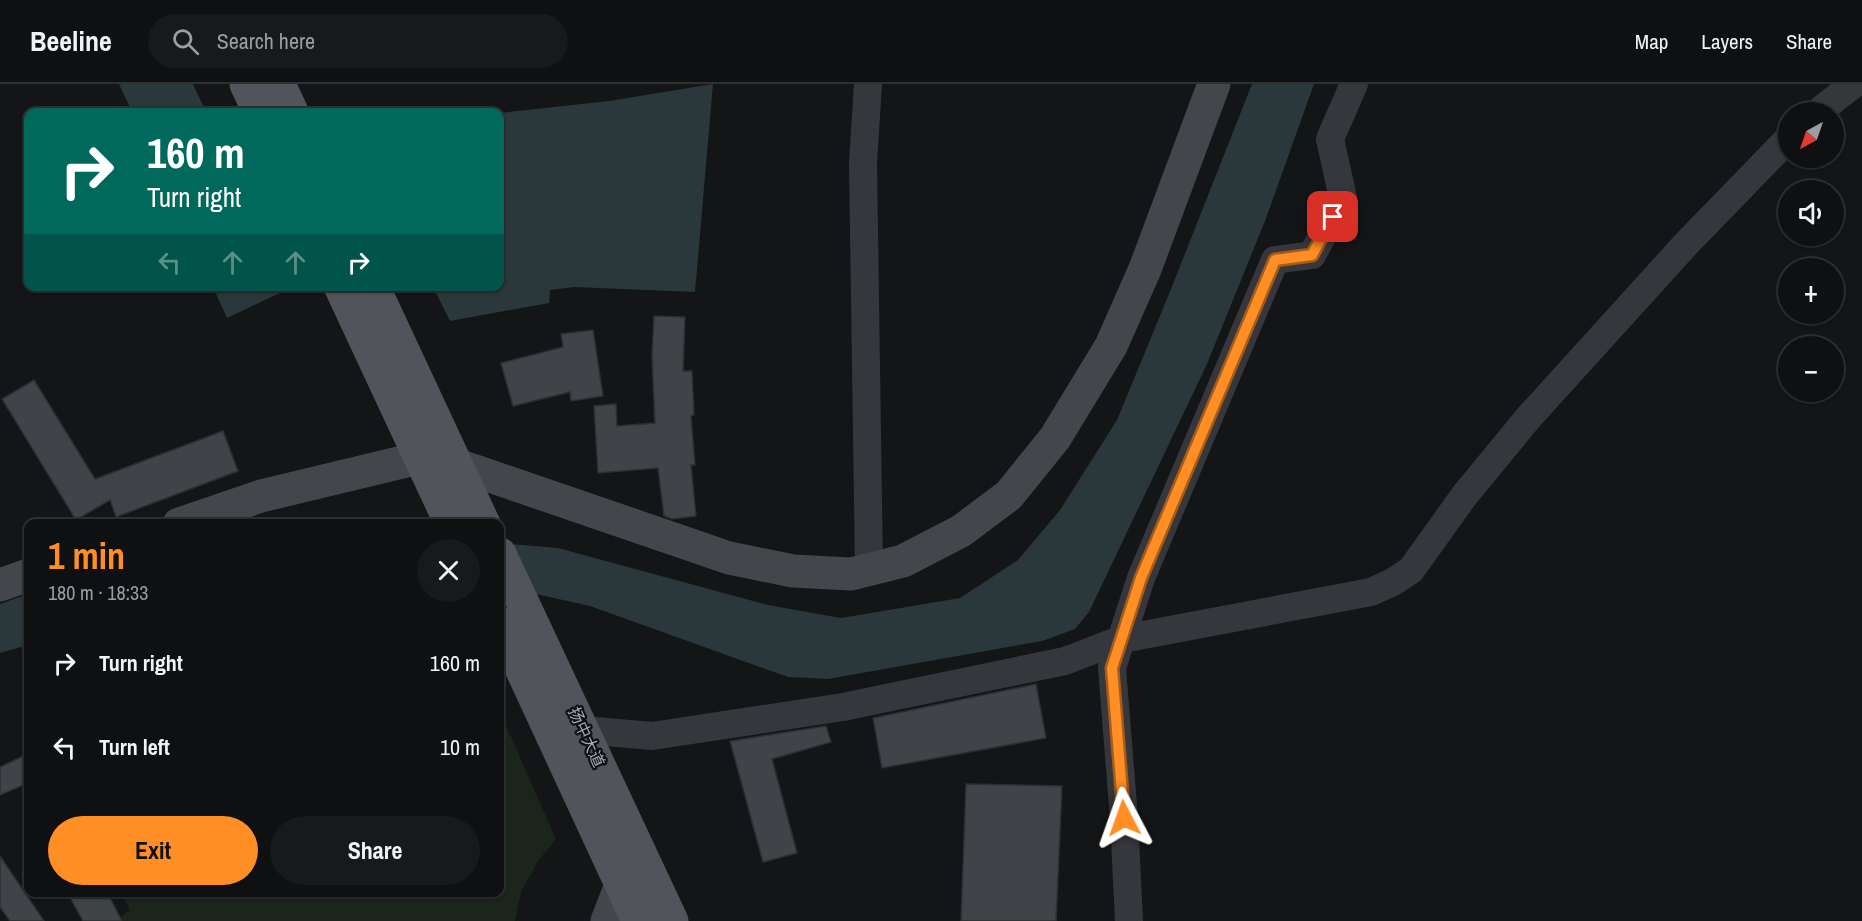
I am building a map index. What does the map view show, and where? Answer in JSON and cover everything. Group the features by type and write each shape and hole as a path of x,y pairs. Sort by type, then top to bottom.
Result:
{"main road":[{"path":"246,84 257,108"},
{"path":"279,84 290,108"},
{"path":"342,291 449,519"},
{"path":"375,291 482,519"},
{"name":"扬中大道","path":"504,564 569,735 621,885 638,921"},
{"name":"扬中大道","path":"504,629 569,735 672,921"}],"street":[{"path":"868,84 863,163 869,569"},
{"path":"194,519 261,496 419,458 455,464 729,558 794,571 852,574 903,561 961,531 1009,495 1055,438 1111,346 1145,269 1214,84"},
{"path":"1129,921 1112,668 1141,578 1275,260 1312,255 1343,198 1330,139 1354,84"},
{"path":"1831,102 1854,84"},
{"path":"569,735 652,736 843,707 1065,661 1122,639 1371,592 1393,582 1411,570 1464,496 1529,417 1686,244 1778,149"},
{"path":"0,585 24,576"},
{"path":"607,921 621,885"}],"shaded area":[{"path":"119,84 193,84 204,108 130,108"},
{"path":"713,84 695,292 574,287 550,290 549,303 450,321 435,291 504,291 504,113 609,101"},
{"path":"1252,84 1314,84 1265,221 1207,364 1089,612 1075,629 1042,641 828,679 788,677 590,606 504,587 504,543 558,548 768,605 841,618 960,598 1018,560 1060,510 1117,420"},
{"path":"215,291 284,291 227,318"},
{"path":"24,595 24,646 0,653 0,604"},
{"path":"504,721 556,839 538,861 521,892 515,921 116,921 130,910 123,897 504,897"}],"building":[{"path":"654,316 685,317 683,371 692,371 694,415 691,416 695,465 691,465 696,516 672,519 664,516 658,468 598,473 594,406 616,404 617,426 655,423 652,357"},
{"path":"593,330 603,396 571,401 570,392 513,406 501,363 563,347 561,334"},
{"path":"34,380 95,479 223,431 238,471 116,517 110,500 75,519 2,399"},
{"path":"1036,684 1046,738 882,768 873,718"},
{"path":"826,726 831,742 772,759 797,853 763,862 730,741"},
{"path":"24,756 24,785 0,795 0,767"},
{"path":"966,784 1062,786 1056,921 961,921"},
{"path":"0,856 24,891 24,897 28,897 44,921 10,921 0,907"},
{"path":"70,897 110,897 122,921 83,921"}],"route":[{"path":"1124,818 1112,668 1141,578 1275,260 1312,255 1333,217"}]}
